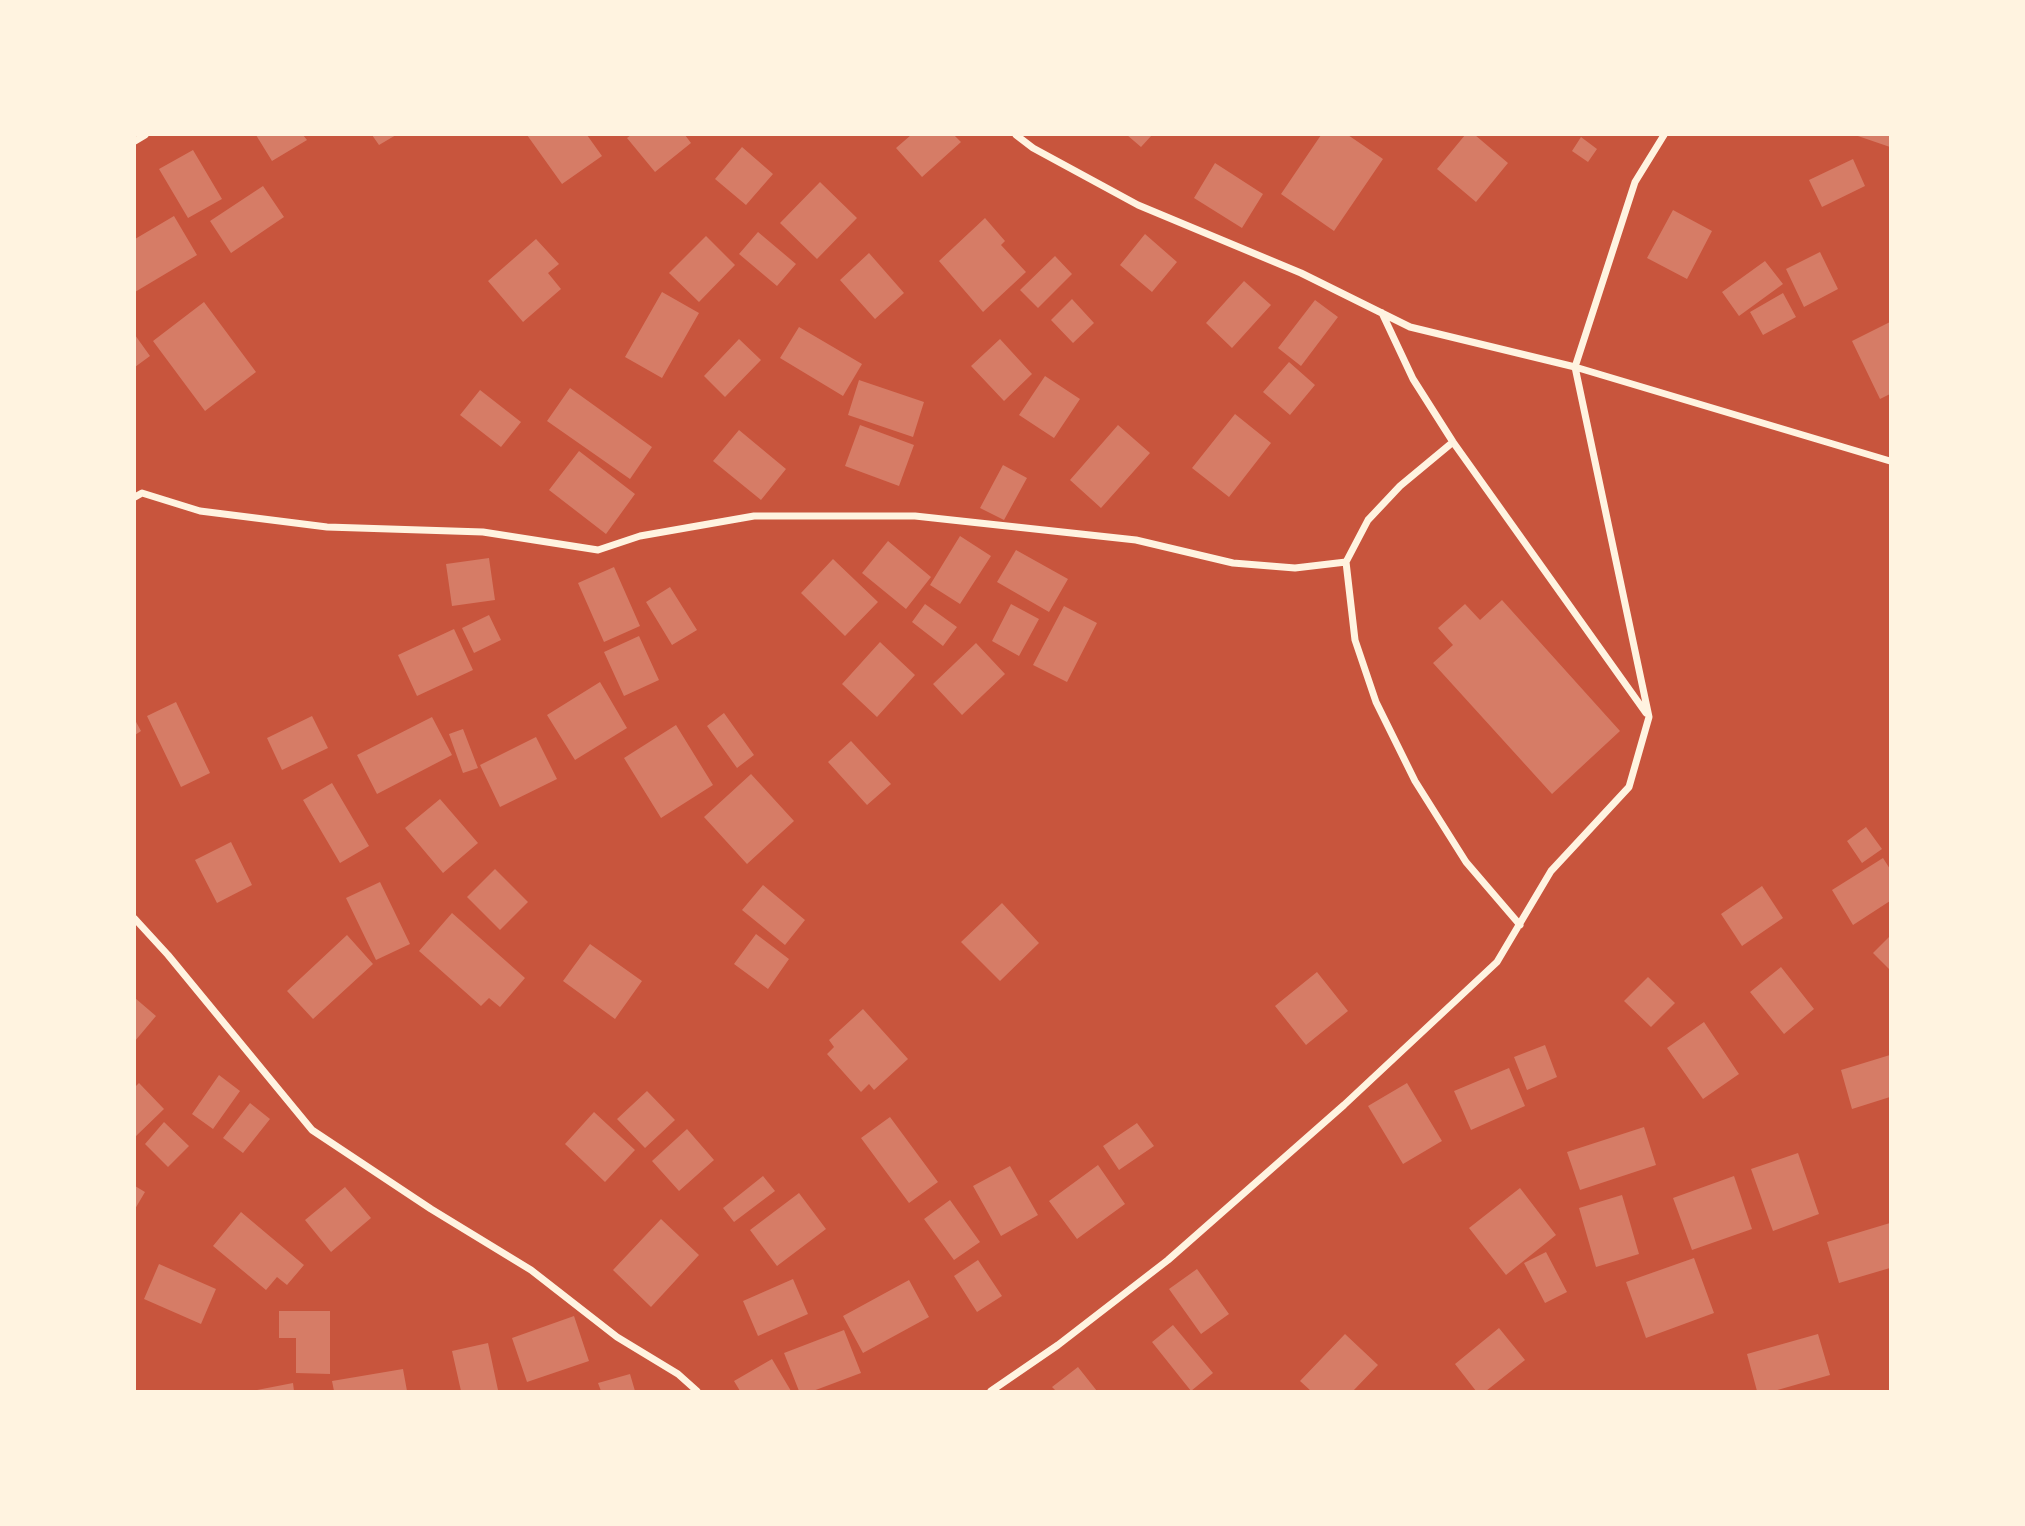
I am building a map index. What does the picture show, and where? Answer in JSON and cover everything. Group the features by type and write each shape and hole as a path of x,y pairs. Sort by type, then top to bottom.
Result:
{"street":[{"path":"135,141 145,135"},
{"path":"1016,135 1033,148 1138,205 1301,273 1410,327 1575,367 1890,461"},
{"path":"991,1391 1058,1345 1157,1269 1344,1105 1497,962 1551,871 1629,787 1649,717 1575,367 1635,182 1664,135"},
{"path":"1382,313 1413,379 1453,442 1649,717"},
{"path":"1453,442 1400,486 1368,520 1346,562 1356,640 1376,702 1415,781 1466,862 1520,925"},
{"path":"135,497 142,493 200,511 327,527 483,532 598,550 640,536 754,516 915,516 1136,540 1233,563 1296,568 1346,562"},
{"path":"135,919 168,955 312,1130 431,1209 531,1270 617,1337 678,1374 697,1391"}],"building":[{"path":"256,135 303,135 307,140 272,161"},
{"path":"372,135 396,135 379,145"},
{"path":"527,135 587,135 602,156 562,184"},
{"path":"631,135 685,135 691,143 655,172 627,138"},
{"path":"911,135 954,135 961,142 922,177 896,148"},
{"path":"1127,135 1152,135 1141,147"},
{"path":"1321,135 1348,135 1383,159 1334,231 1281,194"},
{"path":"1465,135 1475,135 1508,163 1476,202 1437,169"},
{"path":"1855,135 1890,135 1890,147"},
{"path":"1581,137 1597,149 1588,162 1572,151"},
{"path":"742,147 773,174 746,205 715,179"},
{"path":"193,150 222,199 188,218 159,169"},
{"path":"1853,159 1865,186 1822,207 1809,180"},
{"path":"1215,163 1263,194 1242,228 1194,198"},
{"path":"820,182 857,218 817,259 780,223"},
{"path":"263,186 284,217 231,253 210,221"},
{"path":"1673,210 1712,231 1687,279 1647,258"},
{"path":"174,216 197,255 135,292 135,239"},
{"path":"985,218 1005,241 1001,245 1026,272 983,312 939,261"},
{"path":"758,232 796,264 777,286 739,254"},
{"path":"1145,234 1177,262 1152,292 1120,265"},
{"path":"706,236 735,265 699,302 669,273"},
{"path":"536,239 559,264 548,273 561,289 523,322 488,281"},
{"path":"1820,252 1838,289 1804,307 1786,269"},
{"path":"869,253 904,293 875,319 840,280"},
{"path":"1055,256 1072,274 1038,308 1020,290"},
{"path":"1765,261 1783,284 1739,316 1722,292"},
{"path":"1244,281 1271,305 1232,348 1206,323"},
{"path":"662,292 699,313 662,378 625,357"},
{"path":"1783,293 1796,317 1763,335 1750,312"},
{"path":"1072,299 1094,323 1073,343 1051,320"},
{"path":"1315,300 1338,317 1301,366 1278,348"},
{"path":"204,302 256,372 205,411 153,341"},
{"path":"1890,322 1890,394 1880,399 1852,341"},
{"path":"799,327 862,364 843,396 780,358"},
{"path":"135,335 150,356 135,367"},
{"path":"739,339 761,360 725,397 704,376"},
{"path":"1000,339 1032,374 1004,401 971,366"},
{"path":"1289,362 1315,385 1290,415 1263,392"},
{"path":"1045,376 1080,399 1054,438 1019,415"},
{"path":"859,380 924,402 913,437 848,415"},
{"path":"570,388 652,447 630,479 547,421"},
{"path":"480,390 521,422 501,447 460,415"},
{"path":"1235,414 1271,443 1229,497 1192,468"},
{"path":"860,425 914,445 899,486 845,466"},
{"path":"1118,425 1150,453 1101,508 1070,480"},
{"path":"739,430 786,469 761,500 713,461"},
{"path":"579,451 635,494 606,534 549,490"},
{"path":"1003,465 1027,478 1004,520 980,508"},
{"path":"960,536 991,556 960,604 930,585"},
{"path":"888,541 931,577 906,609 862,573"},
{"path":"1016,550 1068,579 1049,612 997,582"},
{"path":"489,558 495,600 452,606 446,564"},
{"path":"833,559 878,602 845,636 801,593"},
{"path":"614,567 640,626 604,642 578,583"},
{"path":"670,587 697,630 672,645 646,602"},
{"path":"1502,600 1620,731 1552,794 1433,663 1453,645 1438,628 1465,604 1480,620"},
{"path":"925,604 957,627 943,646 912,622"},
{"path":"1011,604 1039,619 1019,656 992,641"},
{"path":"1064,606 1097,623 1067,682 1033,665"},
{"path":"489,615 501,640 474,653 462,628"},
{"path":"454,629 473,670 417,696 398,655"},
{"path":"639,636 659,680 624,696 604,652"},
{"path":"880,642 915,675 877,717 842,684"},
{"path":"976,643 1005,674 962,715 933,684"},
{"path":"600,682 627,728 575,760 547,715"},
{"path":"176,702 210,773 181,787 147,716"},
{"path":"724,713 754,755 737,768 707,726"},
{"path":"312,716 328,748 282,770 267,738"},
{"path":"432,717 452,755 377,794 357,755"},
{"path":"135,720 141,731 135,735"},
{"path":"676,725 713,785 661,818 624,758"},
{"path":"463,729 478,768 463,773 449,734"},
{"path":"536,737 557,779 500,807 480,765"},
{"path":"851,741 891,784 867,805 828,762"},
{"path":"751,774 794,821 747,864 704,817"},
{"path":"332,783 369,846 340,863 303,800"},
{"path":"440,799 478,843 443,873 405,828"},
{"path":"1866,827 1882,849 1862,863 1847,841"},
{"path":"231,842 252,885 217,903 195,860"},
{"path":"1883,858 1890,869 1890,901 1853,925 1832,890"},
{"path":"495,869 528,902 500,930 467,897"},
{"path":"380,882 410,944 376,960 346,898"},
{"path":"763,885 805,920 785,945 742,910"},
{"path":"1762,886 1783,918 1742,946 1721,914"},
{"path":"1002,903 1039,943 1000,981 961,942"},
{"path":"452,913 525,978 500,1007 489,998 481,1006 419,951"},
{"path":"756,934 789,959 768,989 734,964"},
{"path":"347,935 373,964 313,1019 287,991"},
{"path":"1890,936 1890,970 1873,953"},
{"path":"590,944 642,981 615,1019 563,981"},
{"path":"1781,967 1814,1009 1784,1034 1750,992"},
{"path":"1317,972 1348,1011 1306,1045 1275,1006"},
{"path":"1648,977 1675,1003 1651,1027 1624,1001"},
{"path":"135,998 156,1016 135,1041"},
{"path":"863,1009 908,1059 874,1090 869,1084 861,1092 827,1054 834,1047 829,1040"},
{"path":"1704,1022 1739,1074 1703,1099 1667,1048"},
{"path":"1545,1045 1557,1077 1527,1090 1514,1057"},
{"path":"1890,1055 1890,1097 1852,1109 1841,1070"},
{"path":"1509,1068 1525,1106 1471,1130 1454,1091"},
{"path":"219,1075 240,1091 213,1129 192,1114"},
{"path":"139,1083 164,1109 135,1137 135,1087"},
{"path":"1407,1083 1442,1141 1403,1164 1368,1106"},
{"path":"647,1091 675,1120 645,1148 617,1119"},
{"path":"250,1103 270,1119 243,1153 223,1138"},
{"path":"594,1112 635,1150 605,1182 565,1144"},
{"path":"890,1117 938,1182 909,1203 861,1138"},
{"path":"164,1122 189,1146 168,1167 145,1144"},
{"path":"1137,1123 1154,1146 1119,1170 1103,1146"},
{"path":"1644,1127 1656,1165 1580,1190 1567,1152"},
{"path":"687,1129 714,1160 679,1191 652,1161"},
{"path":"1798,1153 1819,1214 1773,1231 1751,1169"},
{"path":"1098,1165 1125,1204 1077,1239 1049,1201"},
{"path":"1010,1166 1038,1215 1001,1236 973,1186"},
{"path":"763,1176 775,1191 734,1222 723,1208"},
{"path":"1734,1176 1752,1229 1692,1250 1673,1198"},
{"path":"135,1186 145,1192 135,1209"},
{"path":"345,1187 371,1218 331,1252 305,1220"},
{"path":"1520,1188 1556,1235 1506,1275 1469,1228"},
{"path":"799,1193 826,1229 777,1266 750,1230"},
{"path":"1622,1195 1639,1254 1596,1267 1579,1208"},
{"path":"950,1200 980,1242 954,1260 924,1219"},
{"path":"241,1212 304,1265 287,1285 277,1277 266,1290 213,1246"},
{"path":"661,1219 699,1255 651,1307 613,1270"},
{"path":"1890,1223 1890,1268 1839,1283 1827,1242"},
{"path":"1546,1252 1567,1292 1545,1303 1524,1263"},
{"path":"1694,1258 1714,1313 1646,1338 1626,1282"},
{"path":"978,1260 1002,1296 977,1312 954,1276"},
{"path":"159,1264 216,1289 201,1324 144,1299"},
{"path":"1197,1269 1229,1314 1201,1334 1169,1289"},
{"path":"793,1279 808,1314 758,1336 743,1301"},
{"path":"909,1280 929,1317 863,1353 843,1316"},
{"path":"279,1311 330,1311 330,1374 296,1373 296,1338 279,1338"},
{"path":"574,1316 589,1361 527,1382 512,1338"},
{"path":"1173,1325 1213,1373 1191,1391 1152,1342"},
{"path":"1499,1328 1525,1360 1486,1391 1476,1391 1455,1364"},
{"path":"844,1330 861,1373 813,1391 799,1391 784,1353"},
{"path":"1345,1334 1378,1365 1353,1391 1311,1391 1300,1381"},
{"path":"1818,1334 1830,1375 1774,1391 1757,1391 1747,1354"},
{"path":"488,1343 498,1390 461,1391 452,1351"},
{"path":"772,1359 791,1391 740,1391 734,1381"},
{"path":"1078,1367 1097,1391 1056,1391 1052,1387"},
{"path":"403,1369 407,1391 334,1391 332,1381"},
{"path":"630,1374 635,1391 601,1391 598,1383"},
{"path":"293,1383 294,1391 257,1391 257,1390"}]}
